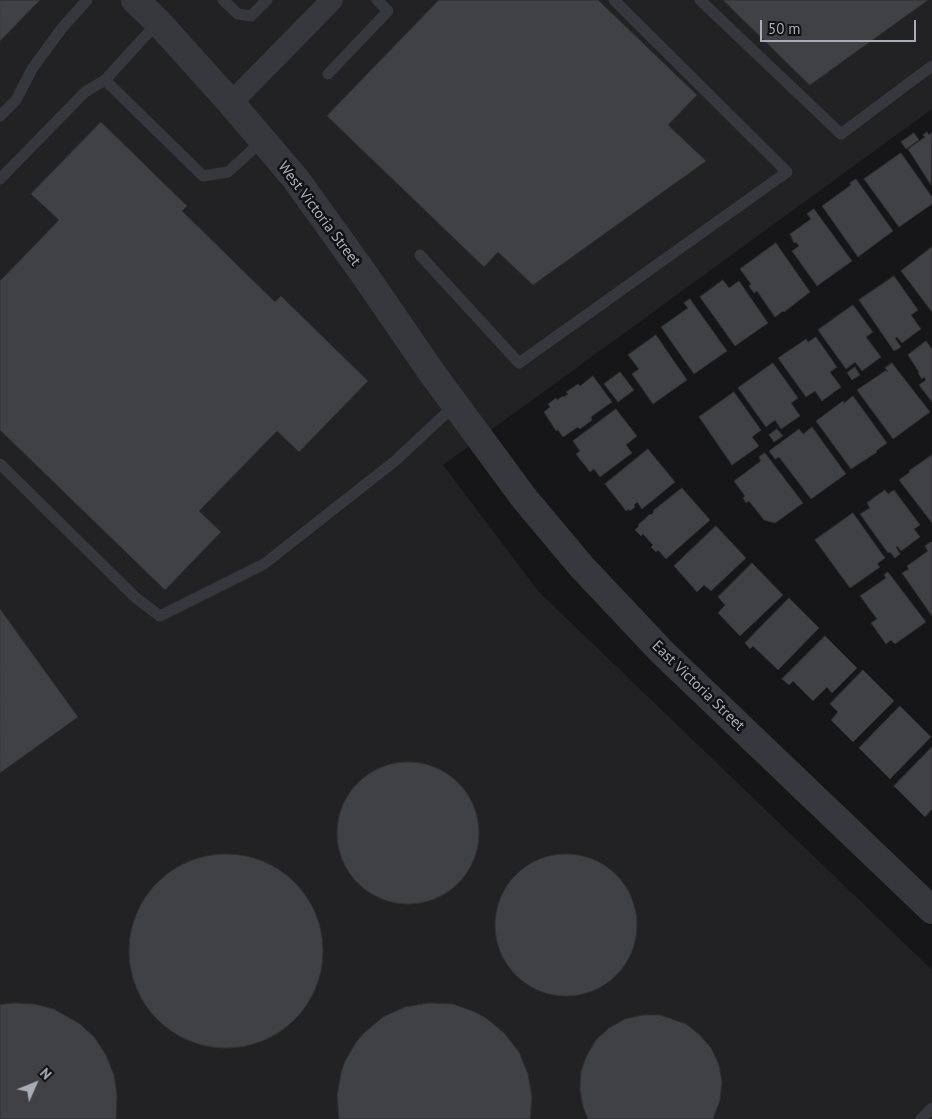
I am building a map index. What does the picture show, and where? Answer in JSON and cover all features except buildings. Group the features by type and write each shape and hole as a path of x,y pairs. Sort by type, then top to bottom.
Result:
{"street":[{"name":"West Victoria Street","path":"135,0 158,22 231,103 295,178 455,405 484,443"},
{"path":"231,103 332,0"},
{"name":"East Victoria Street","path":"484,443 524,498 581,566 662,652 932,910"}],"lane":[{"path":"0,116 16,100 32,69 62,28 88,0"},
{"path":"223,0 238,14 251,16 267,0"},
{"path":"328,74 388,11 377,0"},
{"path":"420,255 519,363 787,172 614,0"},
{"path":"700,0 841,134 932,66"},
{"path":"0,179 85,92 105,80 158,22"},
{"path":"105,80 203,176 228,172 263,140"},
{"path":"0,464 136,598 160,616 264,564 395,461 455,405"},
{"path":"921,1119 932,1108"}],"shaded area":[{"path":"0,0 932,0 932,109 443,465 539,592 932,970 932,1119 0,1119"}]}
